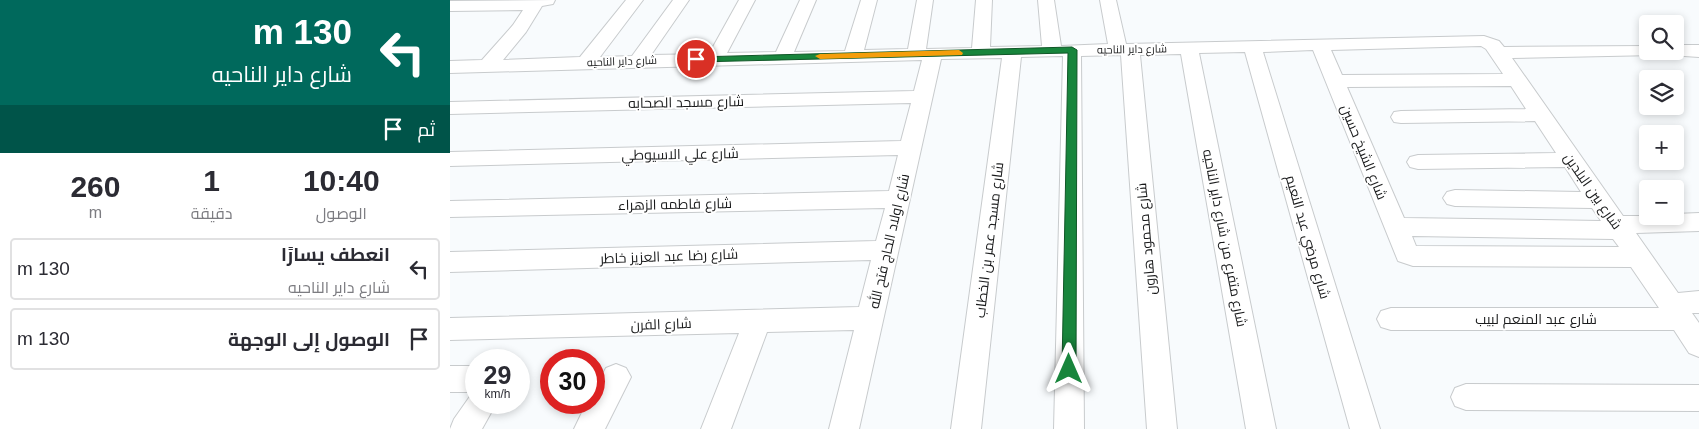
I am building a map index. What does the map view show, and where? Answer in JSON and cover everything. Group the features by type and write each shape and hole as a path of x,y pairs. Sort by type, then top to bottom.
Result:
{"street":[{"path":"585,63 635,0"},
{"path":"638,61 680,0"},
{"path":"715,59 747,0"},
{"path":"784,57 808,0"},
{"path":"852,56 869,0"},
{"name":"شارع اولاد الحاج فتح الله","path":"844,429 923,97 925,0"},
{"path":"981,52 984,0"},
{"path":"1046,0 1062,50 1069,429"},
{"name":"شارع محمود هارون","path":"1108,0 1124,49 1162,429"},
{"path":"450,6 478,3 541,2"},
{"path":"487,66 516,34 541,2"},
{"name":"شارع داير الناحيه","path":"450,67 1319,44 1639,51"},
{"name":"شارع الشيخ حسين","path":"1319,44 1405,252 1413,256 1639,258"},
{"name":"شارع مرضي عبد النعيم","path":"1252,46 1365,429"},
{"name":"شارع متفرع من شارع داير الناحيه","path":"1189,47 1261,429"},
{"name":"شارع بين البلدين","path":"1491,47 1541,115 1639,258 1683,308 1699,345"},
{"path":"1684,51 1699,51"},
{"name":"شارع مسجد عمر بن الخطاب","path":"966,429 1012,52"},
{"path":"1335,81 1516,80"},
{"name":"شارع مسجد الصحابه","path":"450,108 923,97"},
{"path":"1401,117 1541,115"},
{"name":"شارع علي الاسيوطي","path":"450,160 911,148"},
{"path":"1418,162 1572,160"},
{"path":"1455,198 1599,200"},
{"name":"شارع فاطمه الزهراء","path":"450,208 899,199"},
{"path":"1395,227 1618,228 1699,222"},
{"name":"شارع رضا عبد العزيز خاطر","path":"450,262 887,250"},
{"name":"شارع عبد المنعم لبيب","path":"1391,320 1683,308"},
{"name":"شارع الفرن","path":"450,329 871,318"},
{"path":"716,429 757,321"},
{"path":"589,429 616,377"},
{"path":"450,379 465,379"},
{"path":"1466,397 1699,398"},
{"path":"465,429 474,414"}],"slow traffic":[{"path":"820,56 959,53"}],"route":[{"path":"696,59 1072,50 1069,369"}]}
